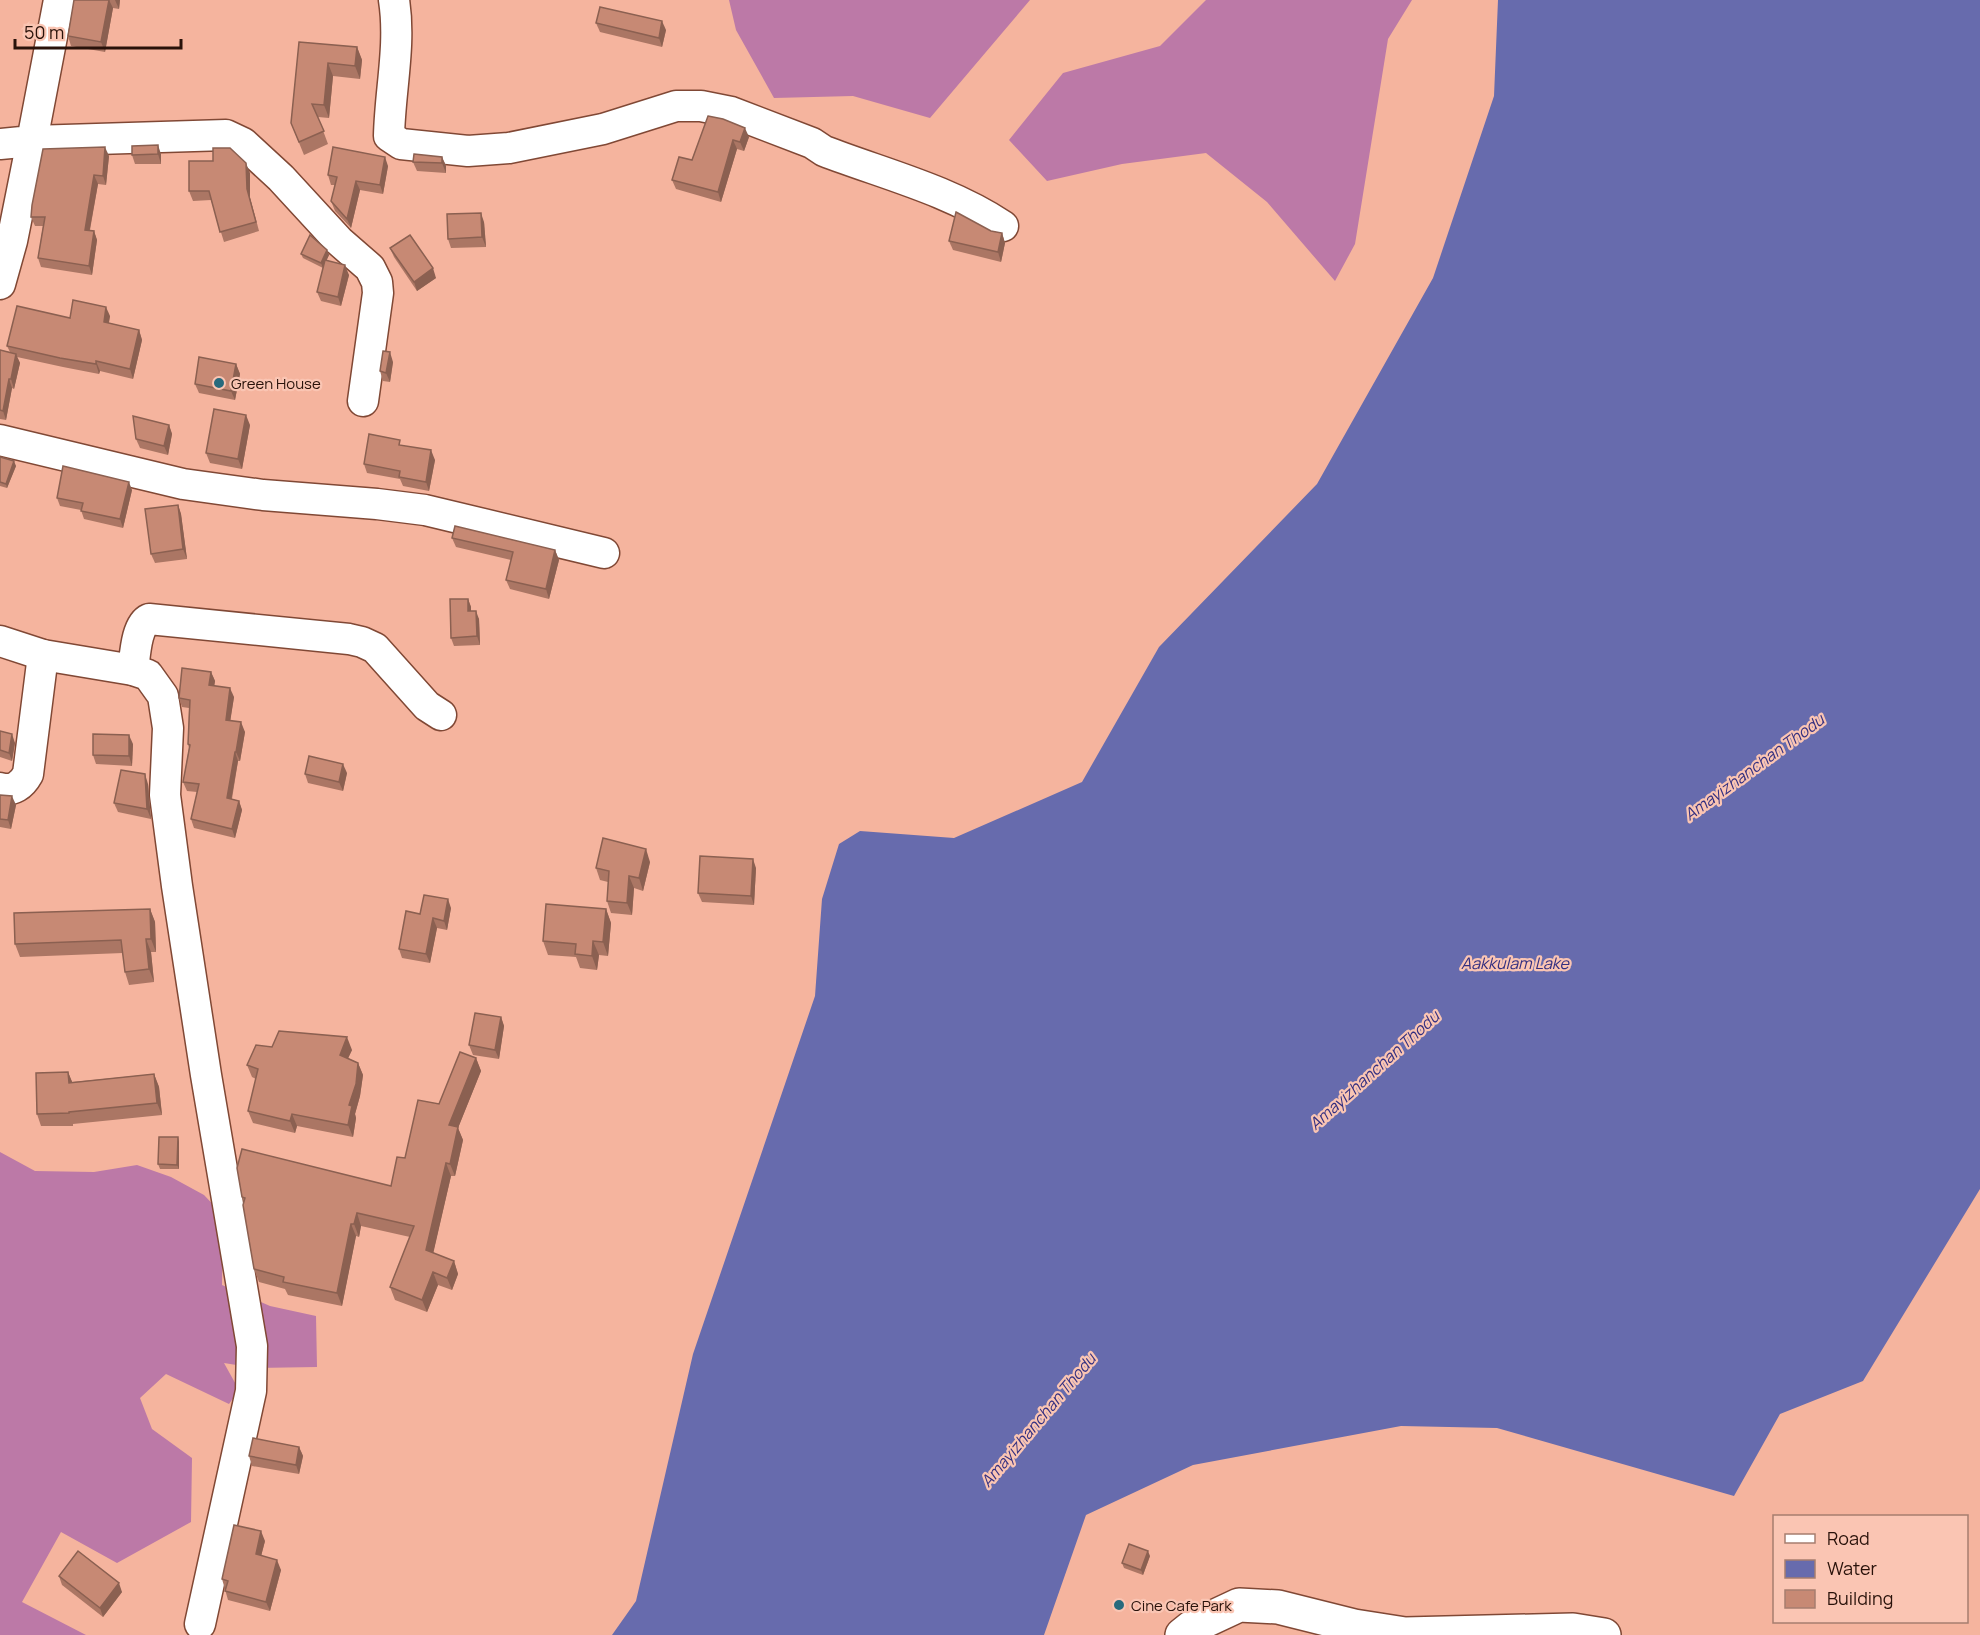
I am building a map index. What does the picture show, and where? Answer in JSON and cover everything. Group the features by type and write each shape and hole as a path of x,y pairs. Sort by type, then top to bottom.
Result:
{"main road":[{"path":"1182,1635 1192,1627 1239,1605 1278,1607 1354,1626 1405,1634 1573,1630 1604,1635"}],"street":[{"path":"0,284 12,241 59,0"},
{"path":"394,0 397,21 397,53 389,136 401,144 468,150 509,148 603,129 676,106 701,106 730,112 812,143 824,151 924,186 1003,226"},
{"path":"0,144 226,135 243,143 281,178 339,241 370,268 377,282 378,293 363,401"},
{"path":"0,440 183,484 263,495 425,510 604,553"},
{"path":"133,670 140,628 143,621 148,619 349,639 375,648 427,706 441,715"},
{"path":"0,641 43,656 133,670 148,675 163,696 168,728 165,795 177,886 208,1086 249,1316 252,1346 251,1391 200,1624"},
{"path":"0,788 14,788 23,783 28,774 43,656"}],"shaded area":[{"path":"729,0 1030,0 930,118 853,96 774,98 736,30"},
{"path":"1206,0 1412,0 1388,39 1355,244 1335,281 1267,202 1206,153 1122,164 1047,181 1009,140 1063,73 1160,46"},
{"path":"0,1152 35,1171 94,1172 137,1165 171,1177 204,1195 223,1215 222,1285 270,1306 316,1316 317,1367 255,1368 224,1363 239,1390 229,1404 166,1374 140,1398 152,1429 192,1458 191,1522 117,1563 61,1532 22,1602 86,1635 0,1635"}],"water":[{"name":"Aakkulam Lake","path":"1498,0 1980,0 1980,1189 1863,1381 1780,1414 1734,1496 1497,1428 1401,1426 1193,1465 1086,1515 1044,1635 612,1635 636,1601 693,1354 815,996 822,899 839,844 860,831 954,838 1082,782 1159,647 1317,484 1433,278 1494,96"}],"building":[{"path":"74,0 109,0 101,42 68,36"},
{"path":"600,7 662,21 659,38 596,23"},
{"path":"299,42 357,47 355,66 328,63 324,105 312,104 324,131 299,142 291,123"},
{"path":"708,116 745,128 740,142 733,140 718,192 672,180 679,157 692,160"},
{"path":"158,145 158,154 132,155 132,146"},
{"path":"105,147 103,176 94,175 85,230 94,231 89,266 38,258 45,217 31,217 43,149"},
{"path":"333,147 385,157 380,185 356,181 347,219 331,201 337,177 328,175"},
{"path":"213,148 230,148 246,163 247,189 256,222 220,232 209,191 189,191 189,161 213,161"},
{"path":"414,154 442,157 442,163 413,162"},
{"path":"956,212 991,231 1002,233 998,252 949,241"},
{"path":"481,213 482,237 448,239 447,214"},
{"path":"310,235 327,250 321,263 301,254"},
{"path":"410,235 433,268 414,282 390,248"},
{"path":"325,260 345,265 338,297 317,292"},
{"path":"73,300 106,307 104,322 139,330 130,369 96,361 96,364 60,358 7,346 17,306 70,318"},
{"path":"0,350 16,354 3,411 0,410"},
{"path":"383,351 390,352 386,373 380,371"},
{"path":"199,357 236,364 231,391 195,384"},
{"path":"214,409 246,415 238,459 206,453"},
{"path":"133,416 169,425 164,446 136,439"},
{"path":"369,434 400,440 399,445 431,450 426,482 399,477 400,471 364,464"},
{"path":"0,457 14,461 6,484 0,482"},
{"path":"63,466 129,482 120,519 81,511 83,503 57,498"},
{"path":"178,505 183,549 151,554 145,509"},
{"path":"455,526 555,550 546,589 506,580 513,552 452,538"},
{"path":"450,599 468,599 468,611 476,611 477,636 451,638"},
{"path":"182,668 211,672 209,685 230,688 226,720 241,722 227,798 239,801 232,829 191,819 199,784 183,782 190,745 188,744 190,700 179,698"},
{"path":"0,731 12,734 9,753 0,750"},
{"path":"93,734 129,735 129,756 93,755"},
{"path":"309,756 343,764 339,782 305,774"},
{"path":"121,770 145,774 147,809 114,803"},
{"path":"0,795 12,796 8,820 0,819"},
{"path":"603,838 646,849 639,878 629,876 627,903 607,901 609,871 596,868"},
{"path":"700,856 753,859 751,896 698,893"},
{"path":"424,895 448,899 444,921 433,918 426,954 399,949 406,911 420,914"},
{"path":"546,904 606,909 603,942 593,941 592,956 575,954 576,944 543,941"},
{"path":"150,909 151,939 146,939 149,969 125,972 121,940 15,944 14,913"},
{"path":"475,1013 501,1017 495,1050 469,1045"},
{"path":"279,1031 347,1037 340,1055 358,1063 356,1084 349,1105 352,1106 348,1125 292,1114 290,1121 248,1111 258,1069 247,1065 256,1045 272,1047"},
{"path":"460,1052 476,1058 449,1125 458,1127 450,1164 446,1163 426,1250 454,1261 447,1278 433,1272 422,1300 390,1287 414,1226 357,1213 354,1224 351,1224 337,1293 283,1282 284,1277 254,1269 243,1205 245,1198 242,1197 237,1168 242,1149 391,1186 397,1157 405,1158 418,1100 439,1104"},
{"path":"68,1072 69,1083 154,1074 157,1103 69,1113 37,1114 36,1073"},
{"path":"159,1137 178,1137 177,1165 158,1164"},
{"path":"253,1438 299,1447 296,1465 249,1456"},
{"path":"234,1525 261,1531 256,1554 277,1560 266,1602 225,1591 228,1581 222,1579"},
{"path":"1129,1544 1148,1551 1141,1570 1122,1563"},
{"path":"78,1551 119,1583 100,1608 59,1576"}],"place":[{"name":"Green House","path":"219,383"},
{"name":"Cine Cafe Park","path":"1119,1605"}],"water label":[{"name":"Amayizhanchan Thodu","path":"1754,767"},
{"name":"Amayizhanchan Thodu","path":"1374,1070"},
{"name":"Amayizhanchan Thodu","path":"1038,1420"}]}
